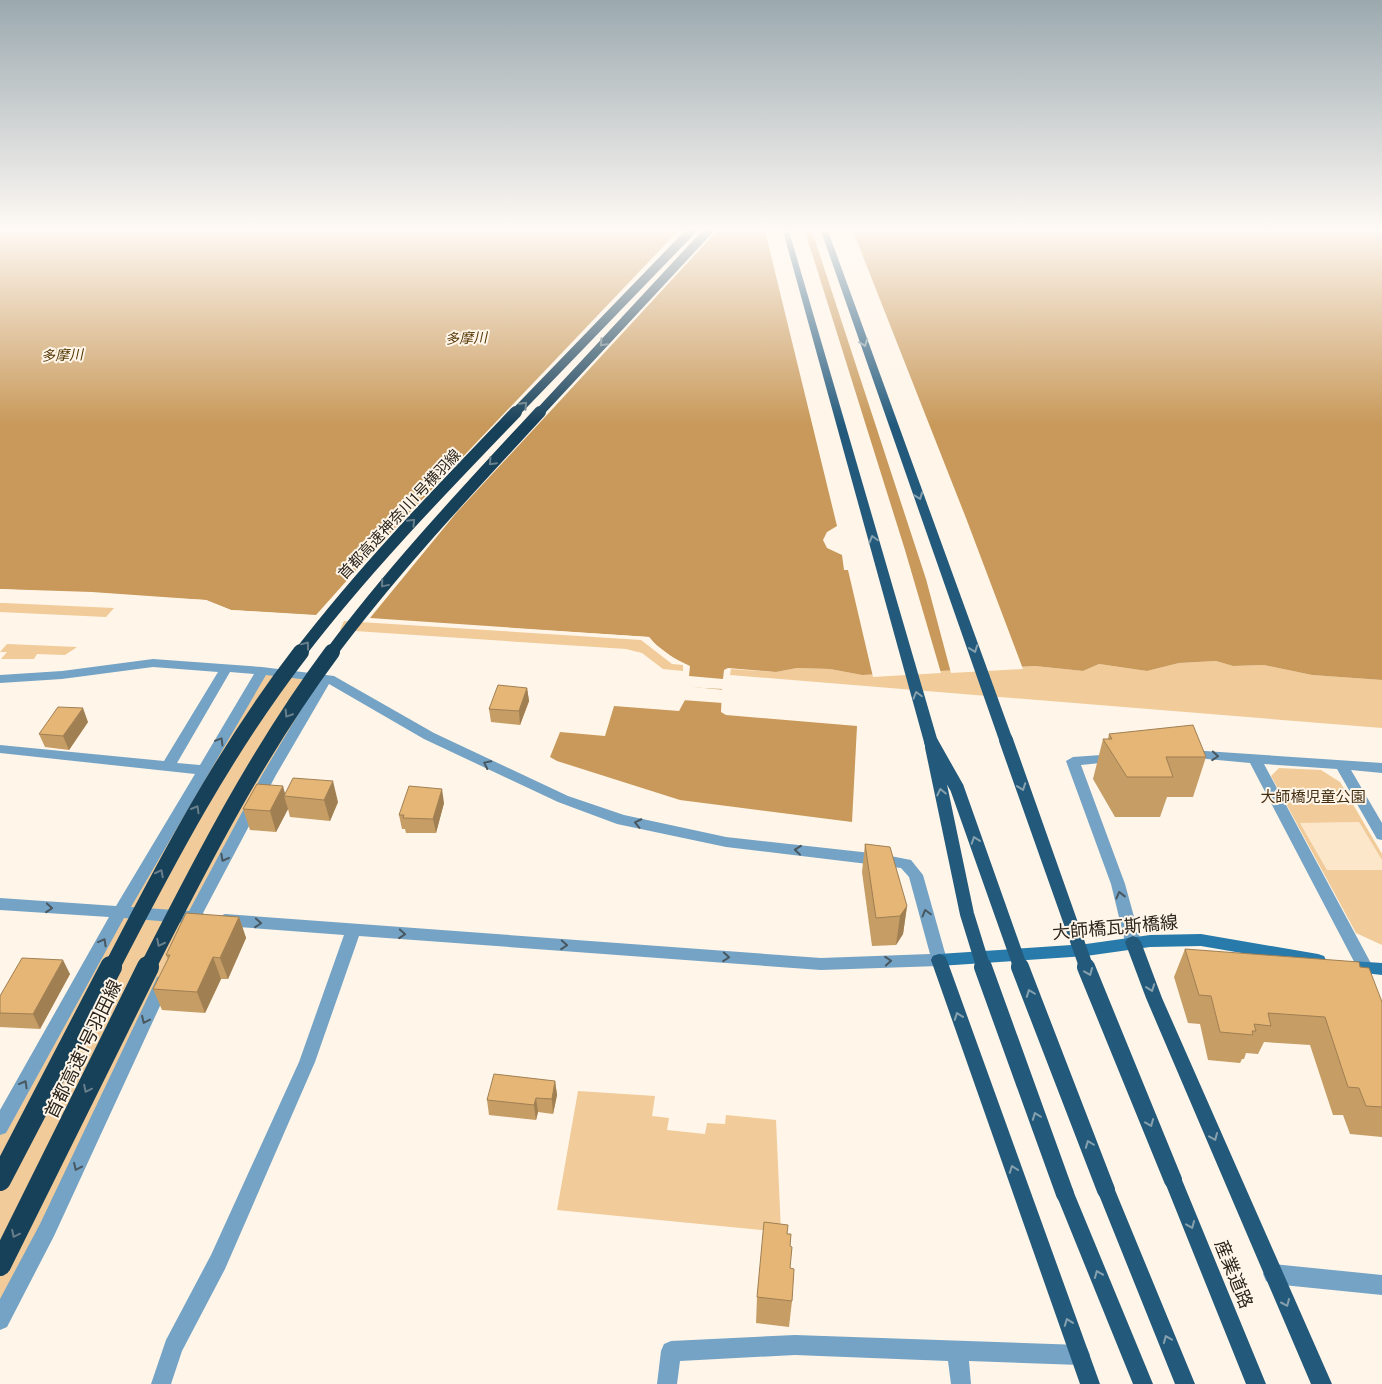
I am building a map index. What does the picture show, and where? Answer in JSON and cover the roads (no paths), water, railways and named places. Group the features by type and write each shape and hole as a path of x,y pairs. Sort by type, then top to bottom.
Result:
{"highway":[{"name":"首都高速神奈川1号横羽線","path":"172,851 245,729 276,684 343,597 397,536 629,296"},
{"name":"首都高速1号羽田線","path":"0,1265 206,853 242,788 305,688 369,602 477,479 648,296"},
{"name":"首都高速1号羽田線","path":"0,1180 172,851"}],"main road":[{"path":"804,296 931,742 967,914 975,940 1000,1017 1065,1194 1143,1384"},
{"name":"産業道路","path":"847,296 1085,964 1256,1384"},
{"path":"931,742 946,765 957,788 1018,962 1106,1190 1185,1384"},
{"path":"1133,942 1154,998 1322,1384"},
{"path":"939,960 1090,1384"}],"street":[{"path":"0,679 56,675 153,663 262,671 326,679 354,691 422,732 510,775 563,799 622,820 726,842 880,858 906,864 916,875 939,960 821,964 0,904"},
{"path":"168,766 226,669"},
{"path":"0,1127 119,914 262,671"},
{"path":"184,935 269,775 326,679"},
{"path":"0,749 203,770"},
{"path":"1174,753 1382,768"},
{"path":"1128,756 1073,761 1118,884 1133,942"},
{"path":"1255,759 1374,969"},
{"path":"1341,765 1382,835"},
{"path":"160,1384 173,1347 218,1262 307,1062 353,931"},
{"name":"大師橋瓦斯橋線","path":"939,960 1086,950 1133,942 1201,940 1374,969"},
{"path":"0,1320 47,1230 168,970"},
{"path":"1273,1274 1382,1284"},
{"path":"667,1384 671,1351 796,1345 1080,1356"},
{"path":"957,1350 961,1384"}],"water":[{"name":"多摩川","path":"0,296 1382,296 1382,680 1312,675 1264,665 1233,666 1216,661 1179,663 1147,671 1099,664 1083,671 1035,666 862,675 830,669 797,668 776,672 728,668 724,670 723,679 689,676 690,666 668,654 649,637 231,610 206,600 0,589"},
{"path":"685,687 722,689 721,712 726,715 857,726 852,822 680,800 557,761 550,757 560,732 605,736 614,706 679,711 685,700"}],"park label":[{"name":"大師橋児童公園","path":"1313,796"}]}
